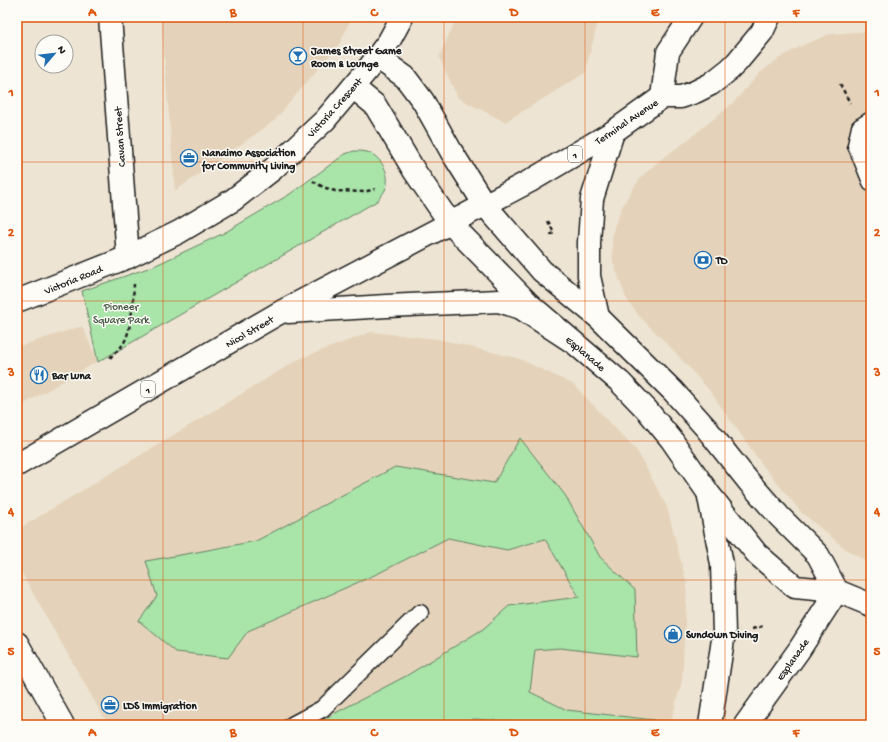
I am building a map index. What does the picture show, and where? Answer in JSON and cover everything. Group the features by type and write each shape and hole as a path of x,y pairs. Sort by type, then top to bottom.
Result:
{"main road":[{"name":"Cavan Street","path":"110,17 128,257"},
{"name":"Victoria Crescent","path":"128,257 179,232 233,200 273,169 314,130 353,87 389,41 402,17"},
{"name":"Terminal Avenue","path":"662,97 668,52 691,17"},
{"name":"Terminal Avenue","path":"485,205 613,132 662,97 681,97 711,84 737,62 762,32 769,17"},
{"path":"377,57 405,77 423,101 451,151 485,205 542,271 598,317 673,391 706,428 749,482 780,517 818,555 837,591 871,605"},
{"name":"Esplanade","path":"353,87 375,105 415,172 450,223 529,304 620,382 647,410 671,439 709,494 757,554 795,587 837,591 799,650 745,725"},
{"path":"598,317 590,276 589,242 592,199 613,132"},
{"name":"Nicol Street","path":"17,464 279,313 485,205"},
{"name":"Victoria Road","path":"17,301 128,257"},
{"path":"279,313 499,301 521,308 573,342"},
{"path":"709,494 722,564 724,633 710,725"},
{"path":"17,643 63,725"}],"lane":[{"path":"871,120 860,127 856,145 871,182"},
{"path":"292,725 322,708 420,613"}],"path":[{"path":"840,84 853,108"},
{"path":"313,181 323,187 335,191 364,192 375,189"},
{"path":"545,237 554,233 548,221"},
{"path":"110,358 123,344 127,337 132,311 134,281"}],"shaded area":[{"path":"161,17 352,17 340,43 274,121 175,191"},
{"path":"457,17 609,17 598,21 585,73 505,122 458,98 439,57"},
{"path":"871,31 871,564 847,550 801,512 764,467 709,390 673,350 639,316 626,298 613,262 612,239 614,227 622,207 642,176 660,160 732,104 761,72 778,59 801,46 830,34"},
{"path":"82,326 98,361 17,408 17,347"},
{"path":"371,332 438,339 520,359 574,385 637,451 667,507 687,585 682,681 670,725 108,725 17,565 17,530 299,359"}],"green space":[{"name":"Pioneer Square Park","path":"354,151 372,154 380,160 385,169 387,174 386,187 377,201 98,362 82,291 154,266 224,233 290,194 345,154"},
{"path":"520,438 565,495 600,557 635,590 637,657 560,648 535,650 530,692 567,710 654,720 653,725 570,725 473,719 466,725 325,725 324,719 406,676 483,629 509,606 579,597 545,539 507,550 448,538 379,573 248,631 228,658 176,652 139,621 157,596 146,561 256,541 395,467 494,483"}],"place":[{"name":"James Street Game Room & Lounge","path":"298,56"},
{"name":"Nanaimo Association for Community Living","path":"189,158"},
{"name":"TD","path":"703,260"},
{"name":"Bar Luna","path":"39,375"},
{"name":"Sundown Diving","path":"673,634"},
{"name":"LDS Immigration","path":"110,705"}]}
